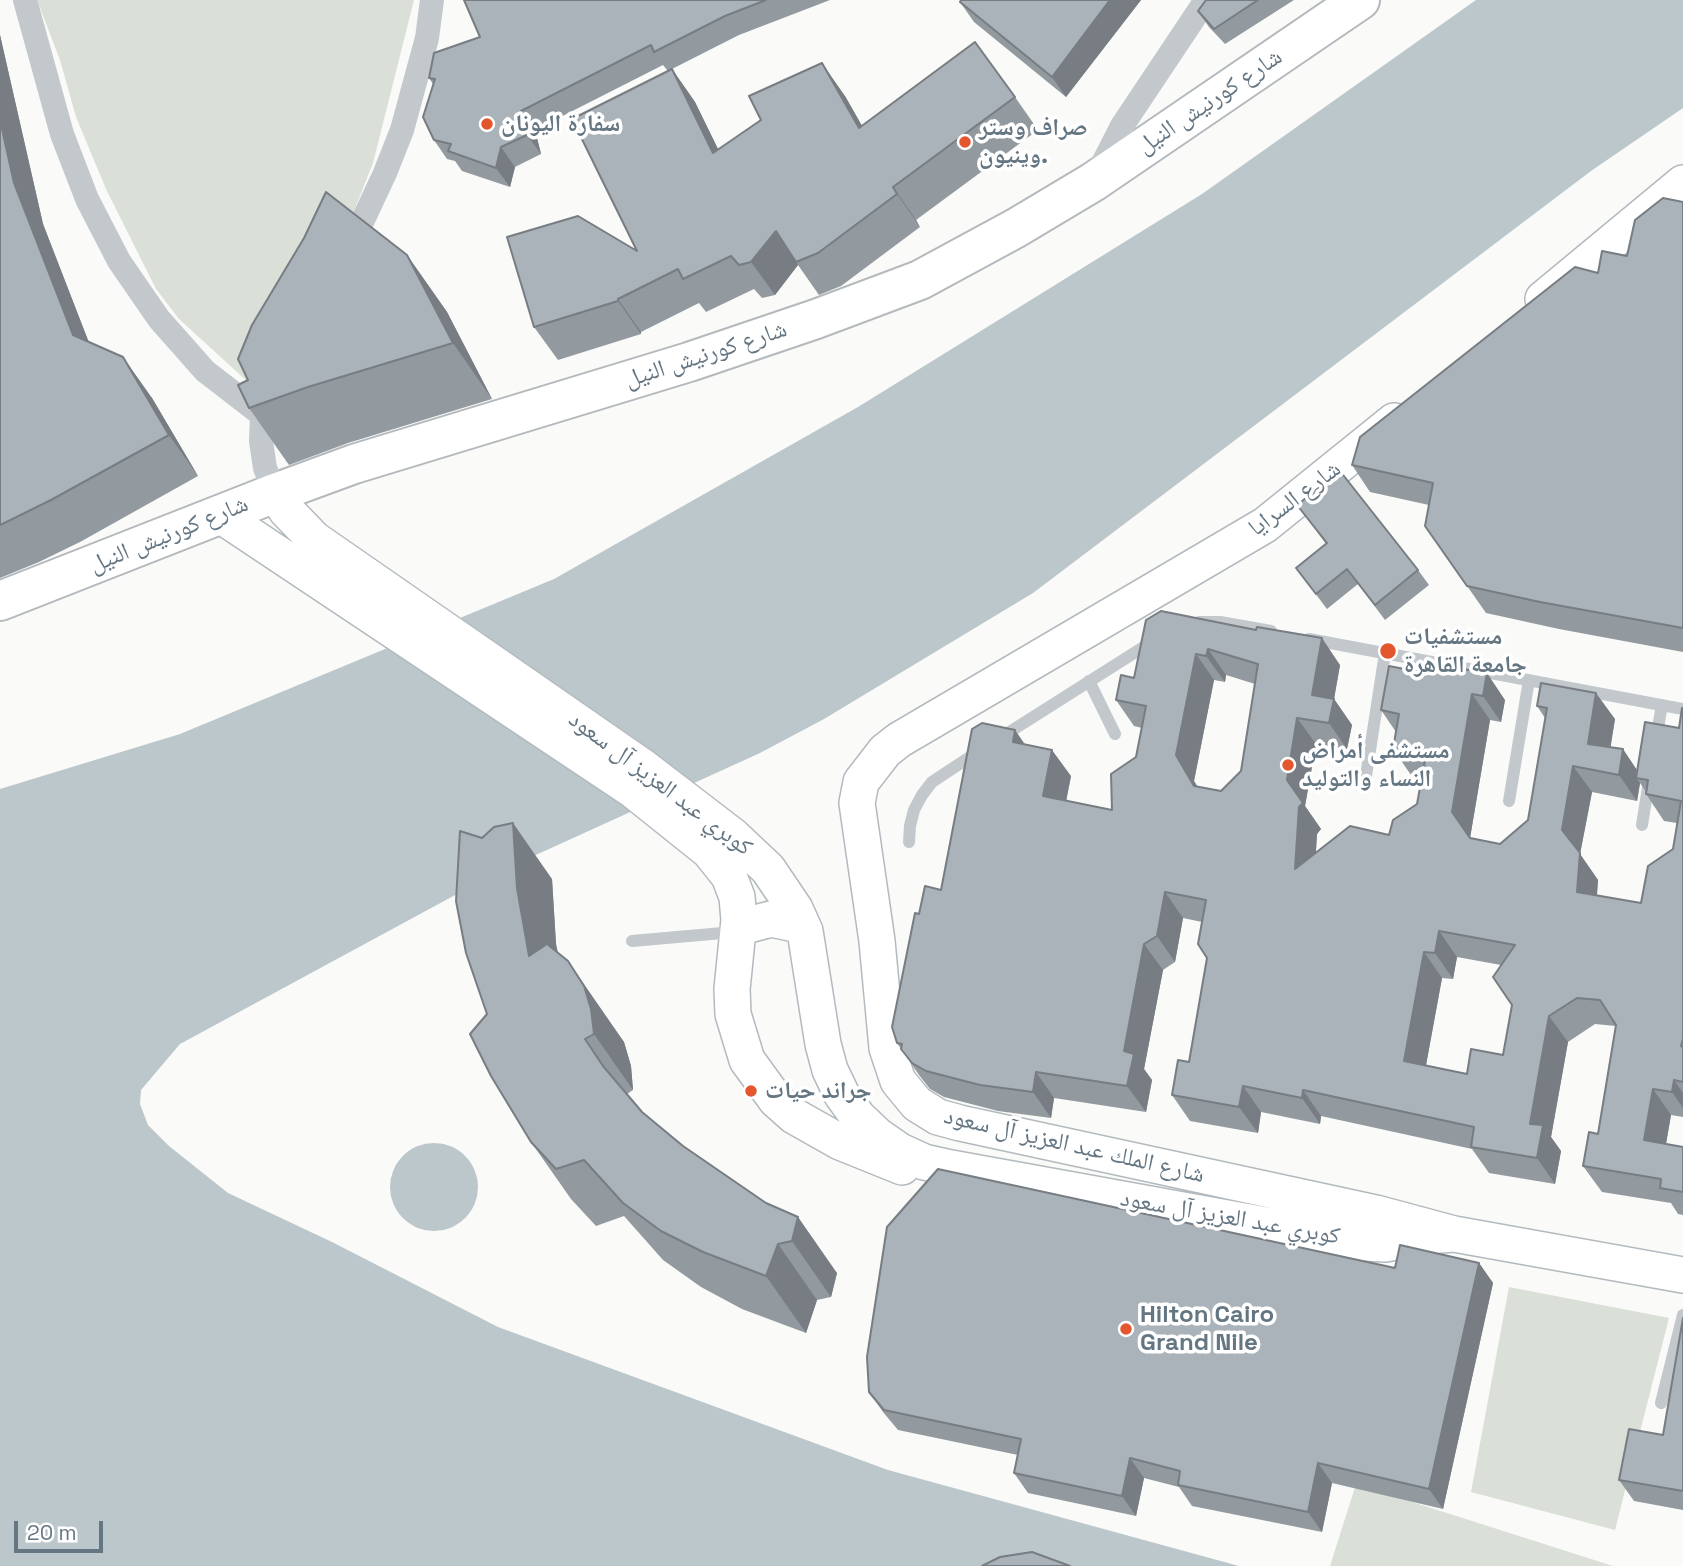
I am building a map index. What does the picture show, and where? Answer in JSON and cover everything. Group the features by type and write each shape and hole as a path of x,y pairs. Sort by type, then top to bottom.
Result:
{"highway":[{"name":"شارع كورنيش النيل","path":"0,601 275,493 451,433 688,362 816,319 920,280 1093,182 1360,0"}],"main road":[{"path":"1521,317 1683,183"},
{"name":"شارع السرايا","path":"873,765 899,740 1265,525 1416,403"},
{"name":"كوبري عبد العزيز آل سعود","path":"275,493 300,525 320,563"},
{"name":"كوبري عبد العزيز آل سعود","path":"220,515 320,563 624,783 706,831 752,851 768,869 795,909 805,931 823,1044 830,1070 842,1095 858,1117 900,1151 924,1162 1365,1243"},
{"name":"شارع الملك عبد العزيز آل سعود","path":"873,765 861,782 858,803 877,942 887,1048 898,1082 917,1104 938,1117 960,1123 1376,1213 1454,1234 1683,1275"},
{"name":"كوبري عبد العزيز آل سعود","path":"706,831 734,886 739,909 732,989 733,1014 739,1037 747,1060 760,1081 794,1116 866,1154 911,1170 948,1179 1302,1251 1334,1250 1365,1243"},
{"path":"738,932 748,925 771,919 795,924 805,931"},
{"path":"794,1116 813,1119 823,1116 831,1111 842,1095"},
{"name":"شارع الملك عبد العزيز آل سعود","path":"1365,1243 1385,1244 1454,1234"}],"street":[{"path":"25,0 62,134 87,199 119,261 159,319 205,372 262,415"},
{"path":"337,275 402,130 427,38 432,0"},
{"path":"1093,182 1122,126 1206,0"},
{"path":"275,493 265,468 261,442 262,415 278,375"}],"lane":[{"path":"1186,624 1220,622 1289,635"},
{"path":"1303,637 1683,709"},
{"path":"909,842 914,810 932,782 1159,638"},
{"path":"1366,776 1385,653"},
{"path":"1509,801 1529,680"},
{"path":"1089,681 1115,734"},
{"path":"1642,825 1662,705"},
{"path":"632,941 738,932"},
{"path":"1661,1403 1683,1315"}],"shaded area":[{"path":"37,0 414,0 373,163 352,216 248,382 179,319 156,289 106,189 76,117 60,60"},
{"path":"1476,0 1683,0 1683,108 1591,171 1033,593 824,719 760,753 494,874 180,1044 141,1090 140,1104 148,1125 169,1146 228,1193 332,1242 498,1327 888,1470 1239,1566 0,1566 0,789 180,734 554,579 858,407 1202,194"},
{"path":"434,1143 459,1150 471,1162 478,1187 471,1212 459,1224 434,1231 409,1224 397,1212 390,1187 397,1162 409,1150"},
{"path":"1509,1287 1669,1318 1615,1530 1471,1492"},
{"path":"1356,1484 1613,1566 1330,1566"}],"building":[{"path":"464,0 766,0 725,16 654,52 651,45 521,111 527,135 501,147 496,168 448,151 451,144 434,140 423,117 435,79 429,78 434,53 480,37"},
{"path":"1110,0 1052,77 960,2"},
{"path":"1206,0 1258,0 1214,29 1198,11"},
{"path":"975,42 1015,97 893,187 897,194 818,253 796,262 776,231 751,262 739,265 731,256 683,279 678,269 618,301 534,327 507,237 578,216 637,251 572,119 672,69 713,153 761,120 749,96 822,63 859,128"},
{"path":"0,120 14,183 73,335 123,357 169,435 0,525"},
{"path":"326,192 407,255 453,343 249,408 238,385 248,380 238,359 252,325 304,238"},
{"path":"1663,198 1683,202 1683,628 1467,586 1425,526 1433,483 1352,465 1360,437 1575,267 1598,273 1602,251 1627,256 1635,220"},
{"path":"1340,471 1418,570 1375,605 1347,569 1316,594 1296,568 1327,543 1297,505"},
{"path":"1161,611 1256,630 1257,627 1322,638 1312,695 1334,699 1329,723 1297,718 1287,780 1303,803 1299,807 1295,869 1350,826 1389,835 1393,820 1417,804 1426,755 1393,749 1399,714 1381,710 1389,666 1430,674 1432,664 1487,673 1483,696 1472,694 1452,812 1470,838 1500,844 1528,820 1547,708 1537,706 1541,683 1596,693 1588,744 1623,749 1619,775 1573,766 1562,830 1580,853 1577,892 1641,903 1648,866 1673,849 1681,801 1646,794 1648,780 1636,778 1645,722 1679,728 1683,708 1683,1082 1674,1080 1672,1092 1653,1089 1644,1140 1683,1147 1683,1192 1660,1188 1661,1179 1583,1166 1589,1132 1598,1134 1616,1025 1600,1000 1577,998 1549,1016 1530,1124 1543,1125 1537,1158 1471,1147 1474,1127 1303,1090 1302,1098 1243,1086 1239,1107 1172,1095 1178,1060 1189,1062 1207,958 1198,944 1206,900 1165,892 1157,936 1144,944 1124,1051 1134,1054 1127,1086 1036,1072 1033,1092 980,1085 926,1071 912,1063 901,1049 902,1044 897,1043 892,1027 915,913 919,914 925,886 941,890 972,729 982,723 1015,730 1013,742 1052,750 1043,796 1112,810 1111,774 1136,757 1146,706 1116,700 1121,675 1134,678 1146,620","holes":["1208,649 1258,664 1241,771 1221,791 1194,786 1176,755 1196,654 1206,656","1439,931 1515,945 1493,977 1512,1005 1503,1055 1471,1049 1467,1074 1404,1061 1424,952 1435,953"]},
{"path":"513,823 517,888 529,956 547,944 568,961 584,986 591,1009 594,1034 585,1039 603,1066 642,1112 683,1146 766,1203 798,1217 792,1241 778,1244 766,1276 703,1252 661,1231 623,1203 584,1160 556,1169 531,1142 491,1076 470,1034 487,1014 466,953 456,901 460,831 482,838 494,827"},
{"name":"Hilton Cairo Grand Nile","path":"938,1169 1395,1268 1400,1245 1479,1263 1429,1489 1318,1463 1308,1512 1178,1485 1180,1471 1130,1458 1122,1496 1014,1473 1021,1439 884,1410 869,1392 867,1357 887,1227"},
{"path":"1683,1318 1683,1491 1619,1480 1629,1429 1663,1435"},
{"path":"1032,1552 1070,1566 982,1566 1000,1557"}],"place":[{"name":"سفارة اليونان","path":"487,124"},
{"name":"صراف وستر وينيون.","path":"965,142"},
{"name":"مستشفيات جامعة القاهرة","path":"1388,651"},
{"name":"مستشفى أمراض النساء والتوليد","path":"1288,765"},
{"name":"جراند حيات","path":"751,1091"},
{"name":"Hilton Cairo Grand Nile","path":"1126,1329"}]}
